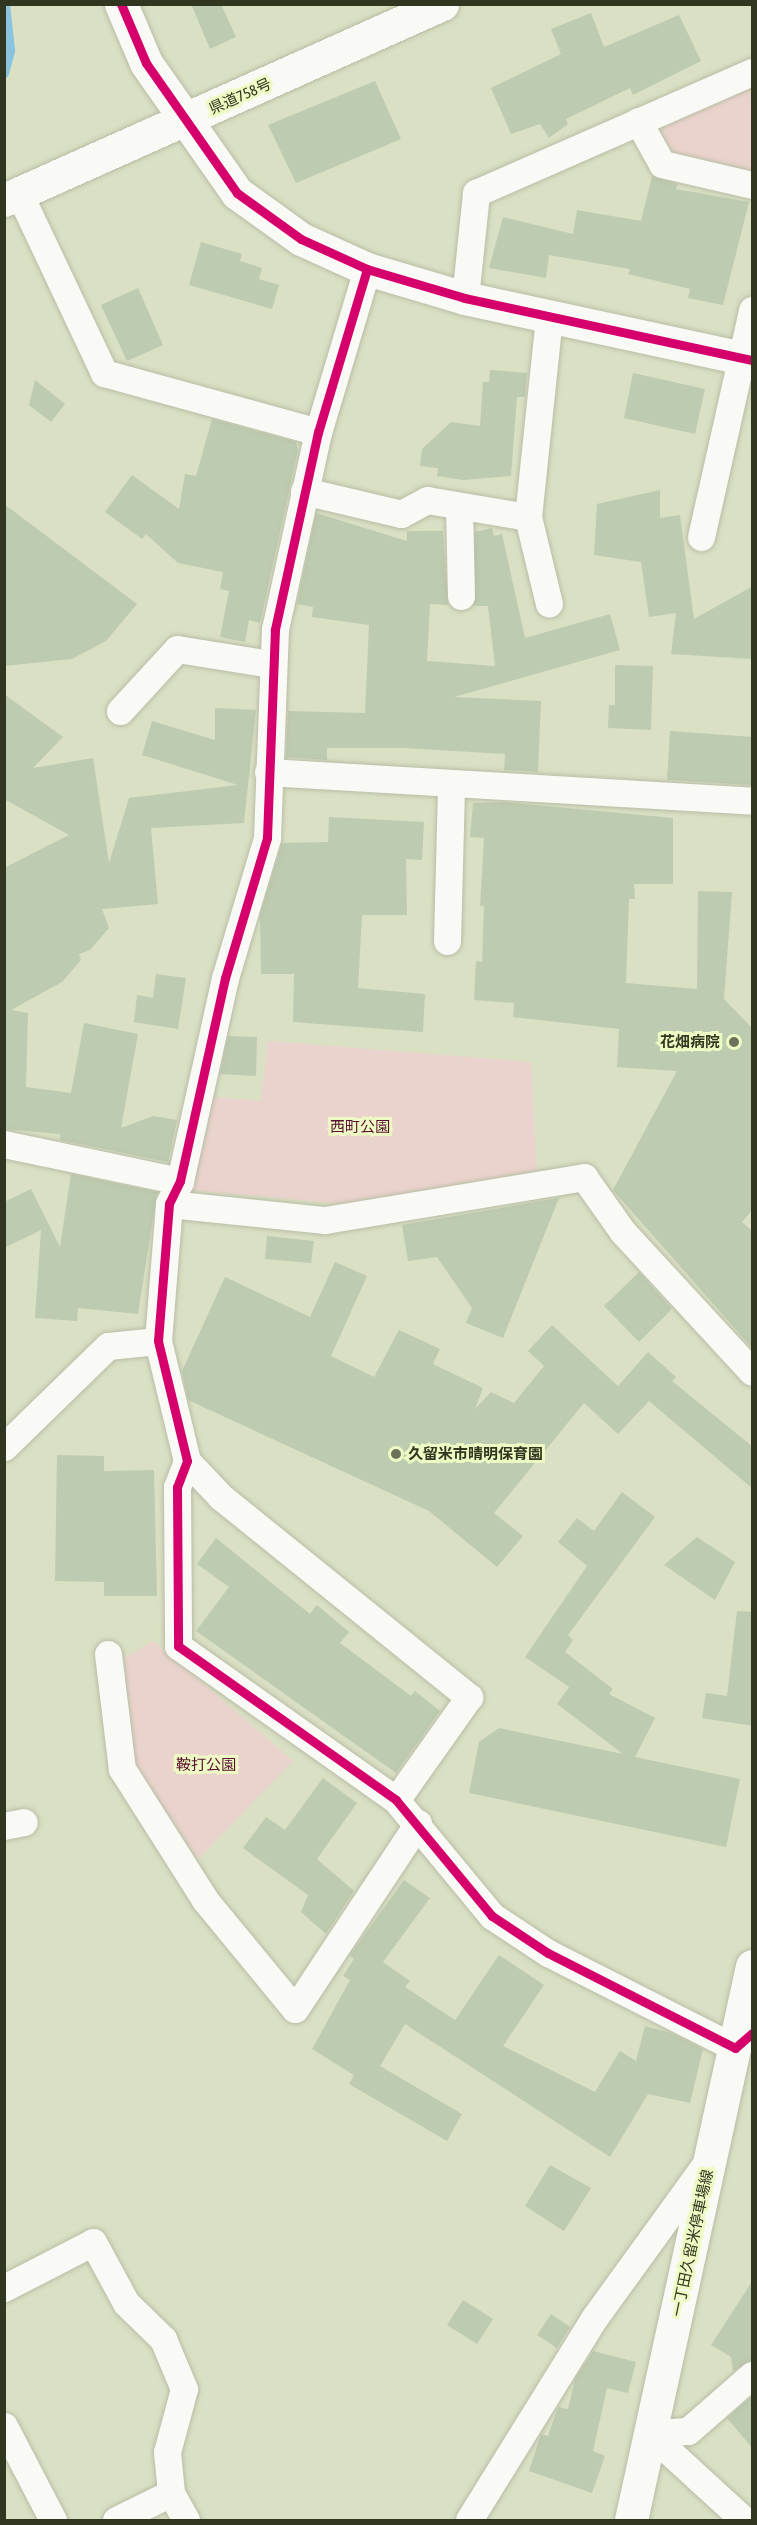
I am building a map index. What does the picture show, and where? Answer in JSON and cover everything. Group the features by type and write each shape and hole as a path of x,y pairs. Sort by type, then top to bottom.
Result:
{"main road":[{"path":"121,4 146,63 183,122 237,193 301,238 367,269 465,298 748,359"},
{"name":"県道758号","path":"12,197 442,4"},
{"name":"一丁田久留米停車場線","path":"631,2520 711,2157 744,2040 753,1966"}],"street":[{"path":"465,298 476,193 753,72"},
{"path":"638,121 662,164 753,185"},
{"path":"12,197 104,373 318,432"},
{"path":"367,269 318,432 303,491 271,664 267,838 225,978 175,1193 158,1341 187,1461 221,1497 469,1697 396,1800"},
{"path":"701,537 748,359 753,310"},
{"path":"549,316 528,517 549,604"},
{"path":"303,491 401,514 427,500 528,517"},
{"path":"459,507 461,596"},
{"path":"120,711 177,649 271,664"},
{"path":"268,772 753,801"},
{"path":"447,941 451,784"},
{"path":"4,1144 175,1193 325,1220 584,1177 623,1232 753,1372"},
{"path":"4,1447 108,1346 158,1341"},
{"path":"187,1461 177,1487 178,1646 396,1800 418,1823 492,1916 548,1953 744,2040"},
{"path":"108,1654 122,1769 205,1900 295,2008 418,1823"},
{"path":"470,2520 595,2317 711,2157"},
{"path":"4,2288 93,2242 126,2303 164,2339 184,2389 167,2452 171,2493 186,2520"},
{"path":"650,2433 688,2430 753,2375"},
{"path":"4,2426 53,2520"},
{"path":"650,2433 744,2520"},
{"path":"116,2520 171,2493"}],"green space":[{"path":"752,86 752,172 674,157 660,128"},
{"name":"西町公園","path":"268,1041 531,1062 537,1178 368,1206 189,1190 210,1097 261,1101"},
{"name":"鞍打公園","path":"154,1641 293,1761 198,1859 130,1759 124,1658"}],"building":[{"path":"191,4 221,4 236,37 210,49"},
{"path":"591,13 604,47 679,15 701,61 633,95 630,88 566,119 568,124 549,138 540,124 511,134 491,88 561,54 551,29"},
{"path":"375,81 401,139 296,183 268,125"},
{"path":"652,176 678,184 676,189 749,202 723,305 688,298 690,289 628,274 630,269 549,255 546,278 489,268 503,217 573,234 577,210 641,221"},
{"path":"201,242 242,254 240,261 262,268 259,279 279,285 272,309 189,285"},
{"path":"138,288 163,345 127,361 101,305"},
{"path":"490,370 527,373 525,397 517,397 511,476 463,480 437,476 438,468 420,466 422,449 451,422 480,426 483,382 489,382"},
{"path":"633,373 705,389 695,434 624,418"},
{"path":"35,380 65,404 51,422 29,405"},
{"path":"212,419 296,442 298,450 260,623 249,620 245,642 220,637 229,591 220,589 223,572 178,563 146,534 142,539 105,512 132,475 179,509 185,474 196,476"},
{"path":"660,490 660,518 680,515 694,619 753,586 753,659 671,654 676,613 649,617 641,562 594,555 597,504"},
{"path":"4,504 137,604 106,641 72,659 4,666"},
{"path":"316,513 407,541 407,531 443,531 448,605 430,604 427,661 495,666 488,606 473,606 475,532 492,528 494,536 502,534 525,638 610,614 620,650 454,697 541,701 538,772 504,770 505,754 404,748 327,748 327,760 286,757 288,711 365,713 369,625 312,617 313,607 297,604"},
{"path":"615,665 653,666 651,730 608,728 609,705 615,705"},
{"path":"4,694 63,737 33,768 93,758 109,863 129,798 238,785 142,755 152,721 215,740 215,708 256,710 244,823 151,828 158,904 102,909 109,928 90,950 79,954 81,960 62,982 11,1010 28,1013 26,1087 71,1093 84,1023 138,1034 121,1128 153,1116 177,1120 168,1162 60,1140 60,1134 4,1129 4,868 69,835 4,799"},
{"path":"670,731 753,737 753,785 667,780"},
{"path":"504,802 673,818 673,884 634,884 635,899 629,899 626,983 697,989 698,891 732,892 724,999 753,1029 753,1209 742,1222 753,1232 753,1349 613,1190 677,1071 617,1067 619,1029 513,1017 514,1003 474,1000 476,961 482,962 484,906 480,906 484,838 470,837 473,803"},
{"path":"329,817 424,822 422,860 406,859 407,915 362,915 358,988 425,994 423,1032 293,1022 294,974 261,974 260,915 282,843 328,842"},
{"path":"156,974 186,978 178,1029 134,1022 137,995 153,998"},
{"path":"228,1036 257,1037 256,1076 220,1074"},
{"path":"71,1174 157,1192 138,1314 78,1308 77,1321 35,1318 41,1230 4,1248 4,1202 31,1189 60,1247"},
{"path":"559,1198 503,1338 466,1323 472,1308 437,1257 408,1261 402,1225"},
{"path":"267,1236 314,1241 311,1263 265,1259"},
{"path":"335,1262 367,1276 331,1356 374,1377 399,1330 440,1349 433,1364 483,1388 475,1409 491,1392 514,1403 544,1366 528,1351 552,1325 618,1386 648,1352 676,1377 672,1381 753,1447 753,1489 649,1401 618,1434 584,1403 494,1513 523,1536 497,1567 429,1511 188,1400 182,1371 225,1277 310,1317"},
{"path":"639,1272 672,1309 639,1342 604,1306"},
{"path":"57,1455 104,1456 104,1471 154,1470 157,1596 104,1596 104,1582 55,1581"},
{"path":"622,1492 655,1517 568,1635 573,1640 565,1652 613,1689 609,1694 655,1718 635,1757 740,1779 726,1847 469,1793 479,1742 499,1728 623,1754 557,1704 569,1687 525,1657 587,1566 558,1542 577,1518 594,1531"},
{"path":"697,1537 735,1562 715,1600 664,1565"},
{"path":"216,1538 310,1614 317,1605 349,1632 340,1643 411,1696 415,1691 440,1711 396,1773 196,1631 229,1587 197,1564"},
{"path":"737,1611 753,1612 753,1726 702,1718 706,1693 727,1696"},
{"path":"323,1778 357,1803 317,1859 354,1891 326,1934 301,1912 308,1895 243,1848 266,1817 285,1830"},
{"path":"404,1880 430,1898 383,1962 410,1981 405,1987 455,2020 499,1955 544,1985 503,2046 595,2092 620,2051 636,2061 645,2026 671,2033 703,2049 690,2103 648,2094 610,2157 405,2024 380,2066 462,2114 447,2141 349,2084 354,2075 312,2049 350,1980 343,1976 354,1959 350,1955"},
{"path":"550,2165 591,2188 564,2231 525,2206"},
{"path":"753,2280 753,2360 733,2371 731,2357 711,2345"},
{"path":"463,2300 493,2319 477,2344 447,2325"},
{"path":"551,2314 570,2327 557,2348 537,2335"},
{"path":"593,2351 636,2362 628,2393 607,2388 593,2451 605,2456 592,2493 529,2471 541,2434 548,2436 558,2407 568,2409 575,2379"},
{"path":"753,2395 753,2449 727,2418"}],"waterway":[{"path":"4,73 10,50 5,4"}],"cycle path":[{"path":"121,4 146,63 237,193 301,239 367,269 465,298 752,360"},
{"path":"367,269 318,432 275,629 267,838 225,978 180,1181 169,1204 158,1341 187,1461 177,1487 178,1646 396,1800 492,1916 548,1953 735,2048 752,2033"}],"place":[{"name":"花畑病院","path":"734,1042"},
{"name":"久留米市晴明保育園","path":"396,1454"}]}
